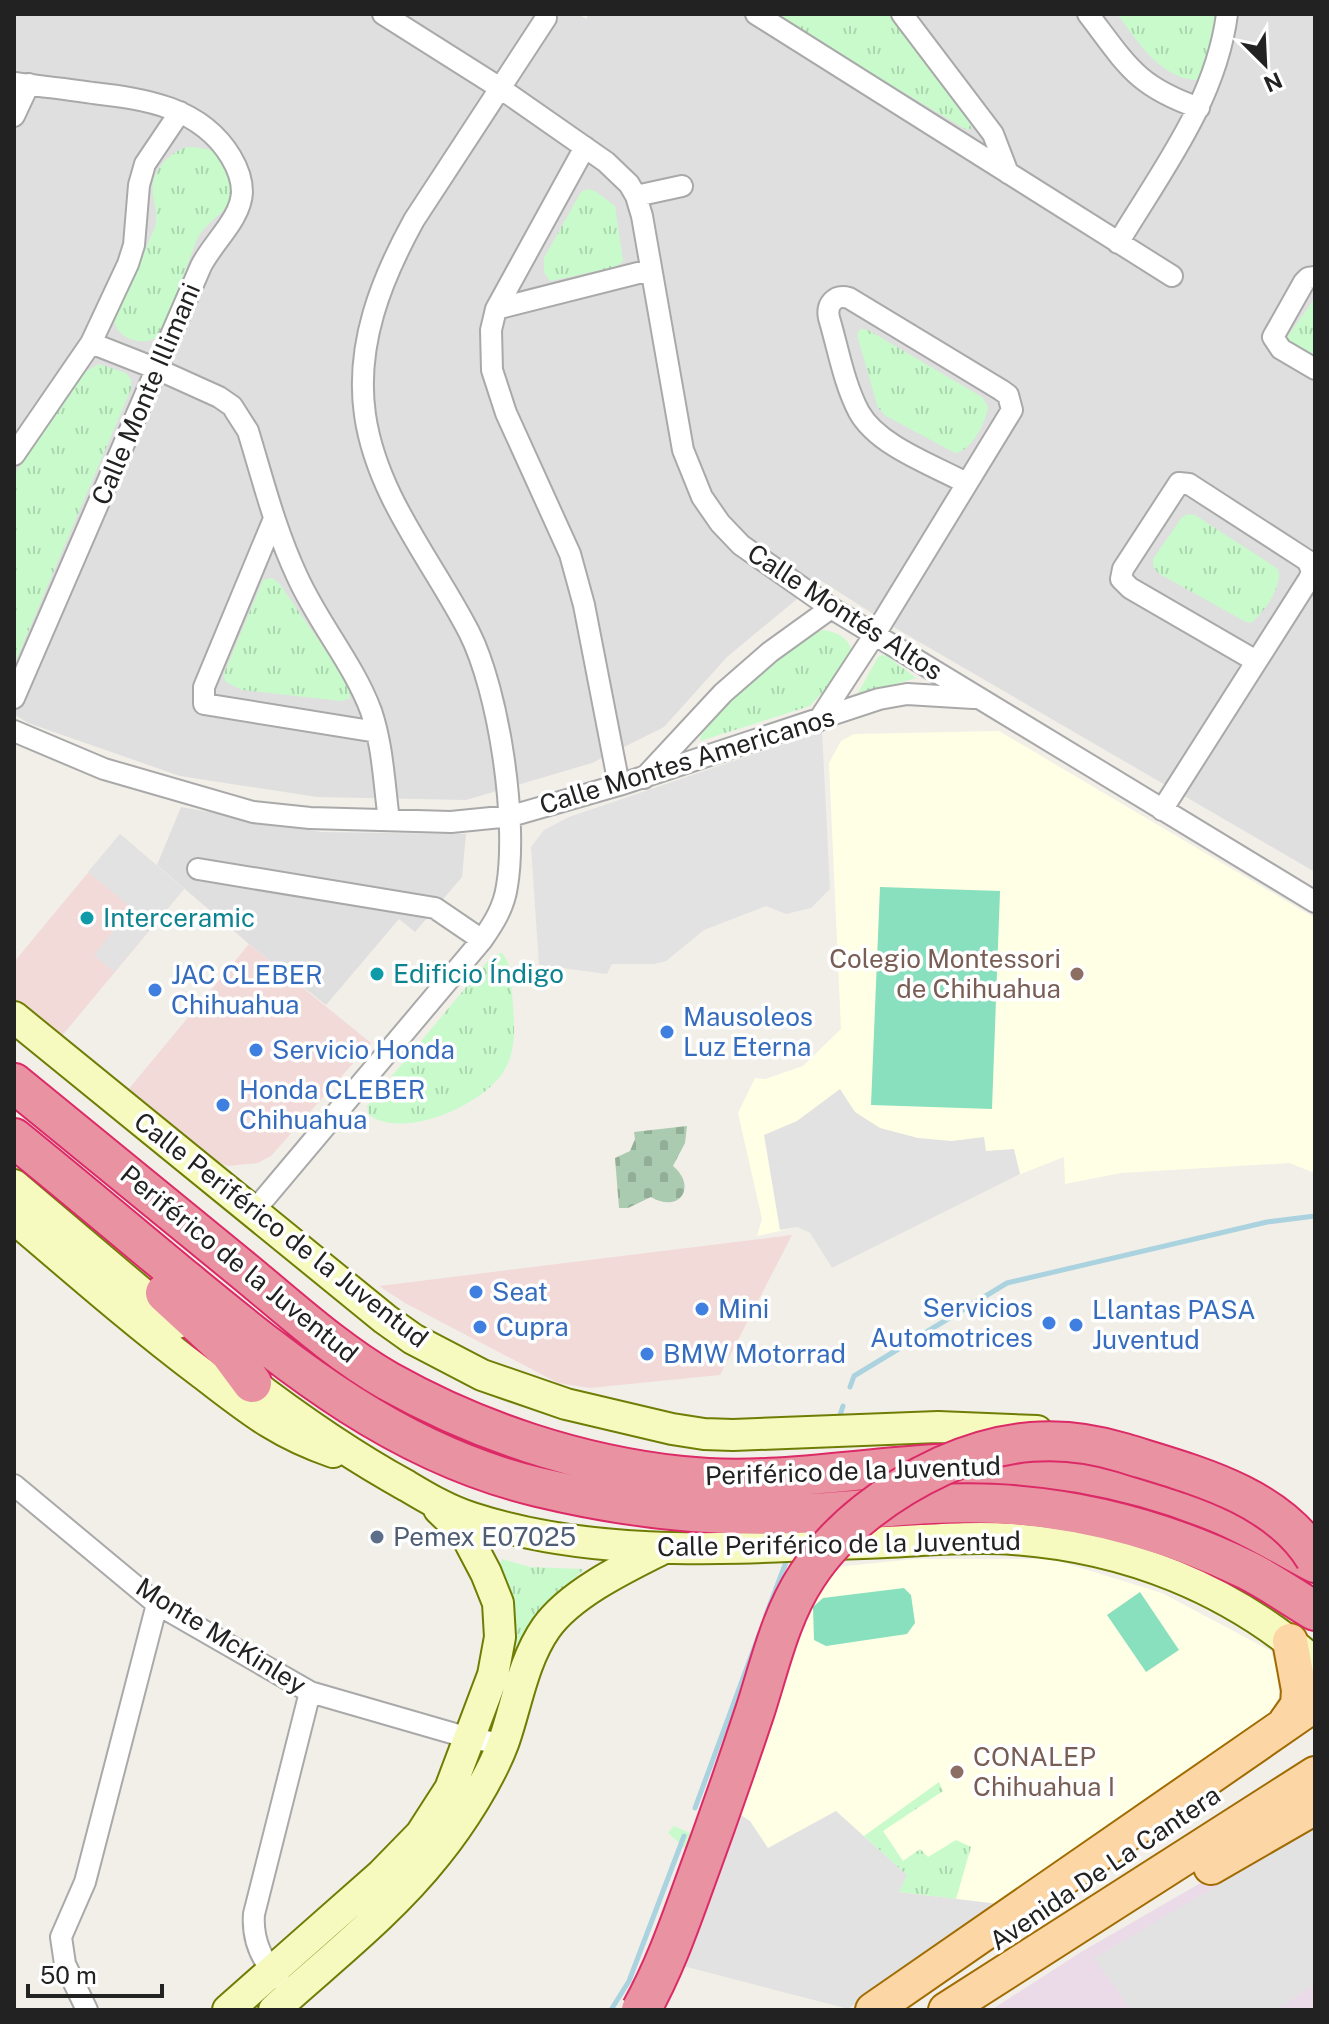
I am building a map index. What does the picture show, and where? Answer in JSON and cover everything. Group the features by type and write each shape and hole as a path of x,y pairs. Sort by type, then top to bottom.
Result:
{"highway":[{"name":"Periférico de la Juventud","path":"14,1083 322,1335 384,1379 491,1431 613,1464 683,1476 772,1477 937,1464 1001,1464 1060,1471 1119,1482 1218,1513 1315,1560"},
{"name":"Periférico de la Juventud","path":"14,1139 217,1306 333,1395 424,1449 537,1487 657,1508 722,1514 795,1514 927,1504 997,1504 1063,1511 1112,1520 1167,1536 1250,1572 1299,1602"},
{"path":"14,1139 102,1234 229,1352 252,1383"},
{"path":"641,2010 661,1975 723,1807 780,1627 807,1575 843,1532 889,1496 972,1452 1016,1442 1078,1443 1106,1447 1187,1473 1256,1503 1292,1527 1315,1560"}],"main road":[{"name":"Calle Periférico de la Juventud","path":"14,1017 413,1339 482,1375 566,1404 619,1418 704,1434 979,1427 1062,1433 1097,1439 1147,1451 1237,1482 1315,1528"},
{"name":"Calle Periférico de la Juventud","path":"14,1185 80,1257 252,1383 368,1464 428,1498 470,1517 533,1534 599,1544 664,1548 1011,1538 1057,1544 1105,1552 1163,1570 1205,1588 1260,1619 1304,1649"},
{"path":"14,1218 80,1257 165,1345 263,1420 293,1438 368,1464"},
{"path":"228,2010 381,1875 421,1834 450,1789 493,1675 500,1637 498,1603 466,1535 428,1498"},
{"path":"283,2002 396,1900 436,1855 474,1799 503,1744 527,1662 547,1626 580,1596 618,1571 664,1548"},
{"path":"1301,1724 1298,1705 1304,1649"},
{"path":"873,2010 1301,1724 1315,1704"},
{"name":"Avenida De La Cantera","path":"894,2010 1301,1724"},
{"name":"Avenida De La Cantera","path":"946,2010 1315,1774"},
{"path":"966,2010 1315,1807"}],"street":[{"path":"383,14 500,88 585,147 618,173 636,196 682,186"},
{"path":"756,14 1172,276"},
{"path":"902,14 993,134 1008,173"},
{"path":"1088,14 1137,76 1166,97 1199,108"},
{"path":"1118,243 1199,108 1219,60 1227,14"},
{"path":"254,1211 482,940 498,916 507,887 511,816 486,675 470,634 388,493 370,442 363,385 367,344 382,281 414,220 546,18"},
{"path":"14,116 21,84"},
{"name":"Calle Monte Illimani","path":"14,698 201,266 231,221 242,192 228,152 217,139 180,112 143,99 21,84"},
{"path":"14,455 91,343 134,245 139,185 145,164 180,112"},
{"path":"585,147 496,309 491,330 492,370 506,413 570,554 584,605 619,785"},
{"name":"Calle Montés Altos","path":"636,196 680,440 702,497 720,523 741,545 831,608 977,698"},
{"path":"496,309 650,270"},
{"path":"1315,277 1304,282 1273,337 1281,349 1315,369"},
{"path":"818,721 1010,417 1011,402 1008,395 849,298 842,296 835,299 830,304 829,318 853,398 867,423 888,442 966,483"},
{"path":"91,343 219,397 241,417 253,445 273,521 308,600 363,693 377,732 389,820"},
{"path":"1162,810 1309,579 1311,565 1189,484 1179,483 1123,569 1121,579 1130,588 1256,661"},
{"path":"273,521 204,687 204,704 377,732"},
{"path":"644,778 723,693 770,652 831,608"},
{"name":"Calle Montes Americanos","path":"14,731 104,769 253,812 310,818 451,822 511,816 644,778 879,699 907,694 977,698 1315,902"},
{"path":"198,869 435,908 482,940"},
{"name":"Monte McKinley","path":"15,1491 157,1604 310,1692 469,1738 503,1744"},
{"path":"87,2010 65,1964 61,1937 85,1882 157,1604"},
{"path":"283,2002 254,1937 254,1914 310,1692"}],"shaded area":[{"path":"14,14 578,14 586,19 589,14 1315,14 1315,872 897,629 820,580 727,657 664,727 592,763 466,800 317,797 180,776 28,723 14,714"},
{"path":"822,731 830,889 811,908 786,914 766,906 704,930 666,961 612,964 607,974 539,965 531,847 544,830 569,817"},
{"name":"Colegio Montessori de Chihuahua","path":"999,731 1315,918 1315,1173 1289,1163 1121,1173 1065,1184 1064,1157 1010,1178 832,1268 810,1233 797,1227 757,1236 762,1219 738,1113 755,1078 765,1079 803,1066 841,1029 829,763 841,741 854,734"},
{"path":"181,807 321,832 466,834 462,877 415,932 399,919 326,1005 157,865"},
{"path":"120,834 184,889 61,1037 14,998 14,962"},
{"path":"120,834 184,889 114,972 94,955 132,908 88,872"},
{"path":"249,944 371,1043 271,1156 258,1163 227,1166 214,1161 127,1091"},
{"path":"840,1089 855,1112 880,1128 918,1138 952,1141 984,1137 986,1151 1014,1149 1020,1174 832,1268 810,1233 797,1227 780,1230 764,1135 797,1121"},
{"path":"792,1235 720,1375 590,1388 558,1383 405,1303 379,1286"},
{"name":"CONALEP Chihuahua I","path":"915,1559 1052,1559 1162,1593 1271,1651 1277,1671 1279,1696 1271,1715 848,2009 659,1960 796,1571"},
{"path":"732,1809 750,1821 768,1848 836,1811 907,1875 899,1892 999,1904 848,2009 671,1963"},
{"path":"1315,1817 1315,2010 991,2010 1081,1952"},
{"path":"1315,1828 1315,1984 1276,2010 1131,2010 1094,1958"}],"green space":[{"path":"771,14 889,14 972,128 967,130"},
{"path":"1117,14 1221,14 1203,80 1175,75 1164,68 1143,48"},
{"path":"187,147 211,150 223,159 234,197 198,237 161,334 149,341 134,340 122,334 114,322 155,227 154,179 167,159"},
{"path":"588,189 615,206 623,261 616,267 550,281 544,272 544,258 581,192"},
{"path":"1315,298 1315,358 1285,340"},
{"path":"860,329 868,330 982,397 988,406 987,412 977,435 967,447 955,453 886,416 878,408 857,335"},
{"path":"99,364 126,373 131,379 131,389 14,665 14,475 83,373"},
{"path":"1195,515 1278,569 1278,582 1272,598 1251,623 1158,573 1153,566 1153,559 1182,517"},
{"path":"272,578 279,583 333,661 351,692 349,699 341,701 242,690 226,682 223,676 263,580"},
{"path":"823,630 840,636 851,649 832,682 810,706 700,741 701,735 751,675"},
{"path":"882,655 916,678 858,693 878,657"},
{"path":"880,887 1000,891 992,1109 871,1105"},
{"path":"502,953 510,972 514,1023 511,1053 504,1071 479,1096 441,1116 402,1124 384,1122 369,1115 367,1106 492,956"},
{"path":"687,1126 685,1143 673,1166 684,1182 682,1196 670,1202 651,1197 628,1208 619,1208 615,1158 630,1151 635,1139 634,1132"},
{"path":"502,1559 530,1567 584,1569 556,1598 501,1716 494,1716 490,1712 511,1626 506,1578 500,1564"},
{"path":"904,1588 911,1595 915,1623 907,1634 826,1646 814,1640 813,1607 823,1598"},
{"path":"1140,1592 1179,1650 1146,1672 1107,1615"},
{"path":"939,1782 943,1791 883,1831 903,1861 920,1849 928,1857 956,1840 971,1847 956,1899 899,1892 906,1875 864,1836"},
{"path":"674,1826 697,1836 690,1853 668,1833"}],"waterway":[{"path":"850,1387 854,1376 1007,1283 1267,1222 1315,1216"},
{"path":"840,1415 843,1406"},
{"path":"766,1615 788,1557"},
{"path":"695,1808 760,1632"},
{"path":"611,2010 629,1981 684,1836"}],"place":[{"name":"Interceramic","path":"87,918"},
{"name":"Edificio Índigo","path":"377,974"},
{"name":"Colegio Montessori de Chihuahua","path":"1077,974"},
{"name":"JAC CLEBER Chihuahua","path":"155,990"},
{"name":"Mausoleos Luz Eterna","path":"667,1032"},
{"name":"Servicio Honda","path":"256,1050"},
{"name":"Honda CLEBER Chihuahua","path":"223,1105"},
{"name":"Seat","path":"476,1292"},
{"name":"Mini","path":"702,1309"},
{"name":"Servicios Automotrices","path":"1049,1323"},
{"name":"Llantas PASA Juventud","path":"1076,1325"},
{"name":"Cupra","path":"480,1327"},
{"name":"BMW Motorrad","path":"647,1354"},
{"name":"Pemex E07025","path":"377,1537"},
{"name":"CONALEP Chihuahua I","path":"957,1772"}]}
